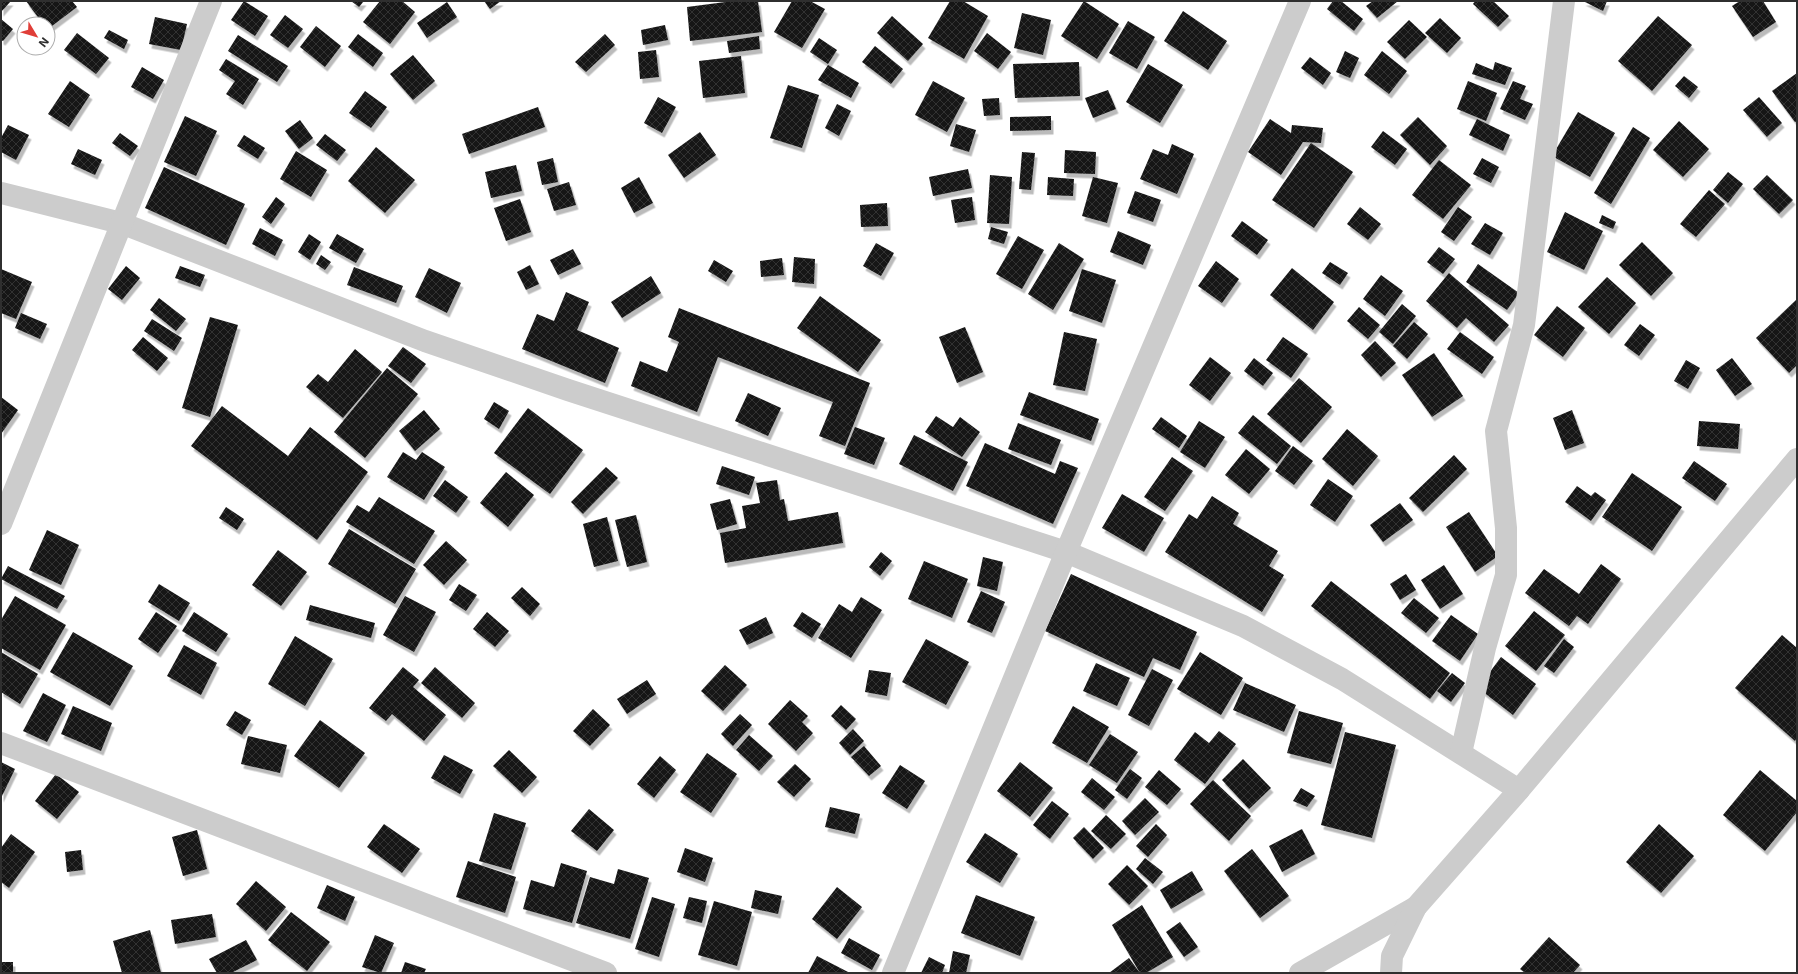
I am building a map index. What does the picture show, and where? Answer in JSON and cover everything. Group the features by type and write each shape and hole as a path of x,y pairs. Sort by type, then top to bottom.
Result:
{"street":[{"path":"1,524 211,1"},
{"path":"893,973 1066,552 1300,1"},
{"path":"1461,753 1485,648 1506,575 1506,528 1496,431 1524,325 1564,1"},
{"path":"1,193 121,223 425,341 568,390 1066,552 1243,626 1342,679 1519,790"},
{"path":"1388,967 1416,907 1519,790 1797,459"},
{"path":"1,742 606,973"},
{"path":"1300,973 1416,907"}],"building":[{"path":"1,1 11,1 1,12"},
{"path":"26,1 72,1 77,7 56,23 56,16 37,16"},
{"path":"244,1 268,16 255,36 231,20"},
{"path":"351,1 364,1 359,7"},
{"path":"380,1 402,1 415,12 390,44 363,22"},
{"path":"484,1 501,1 490,9"},
{"path":"733,1 758,1 762,32 690,41 687,7"},
{"path":"792,1 810,1 825,9 802,48 774,32"},
{"path":"950,1 963,1 988,16 964,59 928,38"},
{"path":"1084,1 1119,24 1097,59 1061,36"},
{"path":"1333,1 1341,1 1363,19 1354,31 1327,9"},
{"path":"1373,1 1398,1 1377,18 1366,6"},
{"path":"1475,1 1493,1 1509,16 1498,27 1473,4"},
{"path":"1583,1 1607,1 1603,11"},
{"path":"1740,1 1763,1 1776,22 1753,37 1732,6"},
{"path":"447,2 457,17 427,38 417,23"},
{"path":"1183,11 1227,41 1208,70 1164,41"},
{"path":"1022,13 1051,20 1043,55 1014,48"},
{"path":"285,15 303,29 288,48 270,35"},
{"path":"892,16 923,44 908,61 877,33"},
{"path":"1658,16 1692,45 1652,91 1618,61"},
{"path":"155,17 187,24 181,50 149,44"},
{"path":"1440,18 1461,38 1447,53 1425,33"},
{"path":"1,19 13,29 3,41 1,40"},
{"path":"1409,20 1427,37 1405,59 1387,42"},
{"path":"1128,21 1155,37 1137,69 1109,53"},
{"path":"665,25 668,40 643,45 641,30"},
{"path":"316,26 341,46 325,67 300,47"},
{"path":"109,30 128,40 124,49 104,38"},
{"path":"77,33 109,58 96,74 64,50"},
{"path":"987,33 1011,52 998,69 974,51"},
{"path":"358,34 383,53 373,67 348,47"},
{"path":"605,34 615,45 586,72 575,62"},
{"path":"238,35 288,66 277,82 228,51"},
{"path":"759,36 760,49 729,53 727,41"},
{"path":"819,38 837,50 828,64 810,52"},
{"path":"875,46 903,69 891,84 862,62"},
{"path":"656,50 659,77 640,79 638,52"},
{"path":"1345,51 1359,58 1350,78 1336,72"},
{"path":"1382,51 1407,71 1389,94 1364,75"},
{"path":"413,55 435,81 413,100 390,74"},
{"path":"741,56 745,93 703,98 699,61"},
{"path":"1310,57 1331,73 1323,85 1301,68"},
{"path":"226,59 259,79 243,105 226,94 235,81 219,70"},
{"path":"1079,62 1080,96 1015,98 1013,64"},
{"path":"1495,62 1512,68 1505,85 1472,74 1476,63 1493,70"},
{"path":"1148,64 1183,85 1160,123 1126,102"},
{"path":"828,65 859,83 851,98 818,80"},
{"path":"142,67 164,80 153,99 131,87"},
{"path":"1797,73 1797,121 1795,122 1772,91"},
{"path":"1684,76 1698,87 1689,98 1675,86"},
{"path":"70,81 90,95 69,127 48,114"},
{"path":"933,81 965,98 947,132 915,115"},
{"path":"1468,81 1497,93 1486,121 1457,109"},
{"path":"1513,81 1526,86 1520,99 1533,104 1525,120 1500,109"},
{"path":"788,85 819,95 802,148 770,138"},
{"path":"1108,90 1116,109 1093,118 1085,98"},
{"path":"365,91 387,107 371,128 349,113"},
{"path":"658,97 676,107 662,133 644,123"},
{"path":"1759,97 1782,123 1767,137 1743,110"},
{"path":"999,98 1000,115 984,116 982,99"},
{"path":"837,104 851,111 839,136 825,128"},
{"path":"538,107 545,127 469,154 462,134"},
{"path":"1578,112 1615,133 1590,177 1552,156"},
{"path":"185,116 217,131 196,176 164,162"},
{"path":"1051,116 1051,130 1010,131 1010,117"},
{"path":"1418,117 1447,146 1430,165 1400,135"},
{"path":"1270,119 1291,133 1292,125 1323,128 1321,143 1303,142 1281,175 1248,152"},
{"path":"1477,119 1510,135 1503,151 1469,135"},
{"path":"300,120 313,138 299,149 285,131"},
{"path":"1679,121 1709,149 1683,177 1653,150"},
{"path":"956,124 976,130 969,152 950,146"},
{"path":"8,125 29,135 16,160 1,152 1,138"},
{"path":"1633,127 1650,138 1611,204 1594,193"},
{"path":"1383,131 1407,149 1395,165 1371,147"},
{"path":"700,132 716,155 684,178 668,155"},
{"path":"120,133 138,146 130,156 112,143"},
{"path":"325,134 346,150 337,161 316,145"},
{"path":"244,135 265,148 258,159 237,146"},
{"path":"1311,143 1353,172 1314,228 1272,200"},
{"path":"1172,144 1194,154 1177,194 1140,179 1153,149 1168,155"},
{"path":"376,147 415,180 385,213 348,181"},
{"path":"78,149 102,160 95,175 71,164"},
{"path":"1065,150 1096,152 1095,174 1064,173"},
{"path":"296,151 327,170 311,197 280,179"},
{"path":"1022,152 1035,153 1031,190 1019,189"},
{"path":"553,158 558,182 542,185 537,162"},
{"path":"1482,158 1499,167 1491,183 1473,174"},
{"path":"1439,160 1471,185 1443,219 1412,195"},
{"path":"516,165 522,191 491,198 485,172"},
{"path":"164,167 245,204 226,245 145,208"},
{"path":"968,169 972,188 933,196 929,177"},
{"path":"1728,172 1743,184 1728,203 1713,190"},
{"path":"990,175 1012,177 1009,224 987,223"},
{"path":"1767,175 1793,200 1779,214 1753,189"},
{"path":"639,177 653,203 634,213 621,188"},
{"path":"1048,177 1074,179 1073,196 1047,195"},
{"path":"1093,177 1118,183 1107,223 1082,216"},
{"path":"569,182 576,205 554,211 547,189"},
{"path":"1709,190 1725,204 1696,237 1680,224"},
{"path":"1135,191 1161,200 1153,222 1127,213"},
{"path":"276,197 285,204 271,224 262,217"},
{"path":"972,197 975,220 955,223 951,200"},
{"path":"520,199 531,232 506,241 494,208"},
{"path":"887,203 888,226 861,227 860,205"},
{"path":"1360,207 1381,224 1368,240 1347,224"},
{"path":"1458,207 1472,217 1454,241 1441,232"},
{"path":"1565,212 1603,231 1584,270 1547,252"},
{"path":"1602,215 1616,222 1613,229 1599,223"},
{"path":"1242,221 1268,240 1257,255 1231,236"},
{"path":"1485,223 1503,233 1490,255 1471,244"},
{"path":"991,227 1008,232 1004,244 988,239"},
{"path":"260,228 283,240 275,256 252,244"},
{"path":"1118,231 1151,245 1143,265 1110,252"},
{"path":"309,234 321,242 310,260 298,252"},
{"path":"337,234 364,249 356,263 329,248"},
{"path":"1018,236 1044,250 1022,289 996,274"},
{"path":"1642,242 1673,273 1651,296 1619,265"},
{"path":"876,243 894,253 881,276 863,266"},
{"path":"1059,243 1084,259 1053,310 1028,294"},
{"path":"1439,247 1455,259 1443,274 1427,262"},
{"path":"573,249 581,264 558,275 550,260"},
{"path":"321,255 331,262 325,270 316,264"},
{"path":"794,257 815,259 814,284 792,282"},
{"path":"782,258 784,275 761,277 760,261"},
{"path":"714,260 733,271 726,282 708,271"},
{"path":"1216,261 1239,279 1222,303 1198,286"},
{"path":"1330,262 1348,273 1340,285 1322,273"},
{"path":"1478,264 1519,293 1507,310 1466,282"},
{"path":"530,265 539,284 526,290 517,272"},
{"path":"126,266 140,278 122,300 108,289"},
{"path":"180,266 205,275 200,287 175,278"},
{"path":"354,267 403,286 396,303 347,285"},
{"path":"429,268 461,283 447,313 415,297"},
{"path":"1292,268 1334,302 1313,330 1270,295"},
{"path":"1,269 32,282 16,319 1,313"},
{"path":"1082,269 1116,280 1102,323 1069,311"},
{"path":"1449,273 1509,325 1494,342 1466,318 1457,328 1426,301"},
{"path":"1381,275 1403,291 1385,316 1363,299"},
{"path":"651,276 661,293 622,318 611,302"},
{"path":"1607,277 1636,303 1609,334 1578,307"},
{"path":"566,292 589,302 577,330 619,348 605,383 522,349 537,314 554,321"},
{"path":"820,296 881,340 858,372 797,328"},
{"path":"159,298 186,319 176,331 150,310"},
{"path":"1797,299 1797,365 1789,373 1756,338"},
{"path":"1402,304 1416,316 1393,344 1379,332"},
{"path":"1557,306 1585,328 1563,357 1534,335"},
{"path":"1359,307 1380,325 1368,339 1347,321"},
{"path":"679,308 870,383 845,446 819,436 833,402 718,357 697,412 631,386 640,361 667,372 679,342 668,337"},
{"path":"21,313 47,324 40,339 15,328"},
{"path":"210,317 238,325 210,417 182,408"},
{"path":"152,319 182,338 174,351 144,331"},
{"path":"1414,322 1428,334 1407,359 1393,346"},
{"path":"1640,324 1655,335 1639,356 1624,345"},
{"path":"965,327 983,372 957,383 939,337"},
{"path":"1064,332 1097,339 1085,391 1053,385"},
{"path":"1460,332 1494,357 1482,374 1447,349"},
{"path":"143,337 168,358 157,371 132,350"},
{"path":"1283,337 1308,354 1291,378 1266,360"},
{"path":"1375,341 1396,363 1381,377 1361,355"},
{"path":"403,347 426,364 411,383 388,366"},
{"path":"355,349 382,372 343,418 306,387 318,374 328,382"},
{"path":"1434,353 1463,396 1432,417 1402,375"},
{"path":"1210,357 1231,373 1210,401 1189,385"},
{"path":"1254,358 1273,373 1263,386 1244,371"},
{"path":"1732,358 1752,384 1735,396 1716,370"},
{"path":"1686,360 1700,368 1688,389 1674,381"},
{"path":"387,368 418,394 365,458 334,432"},
{"path":"1299,378 1332,407 1301,443 1267,414"},
{"path":"1029,392 1099,419 1091,441 1020,415"},
{"path":"748,393 781,408 768,436 735,421"},
{"path":"1,397 18,410 1,434"},
{"path":"494,402 509,411 499,429 484,419"},
{"path":"222,406 288,456 310,427 368,472 317,540 191,446"},
{"path":"528,408 583,450 550,494 494,453"},
{"path":"424,410 440,429 415,451 399,431"},
{"path":"1572,410 1584,443 1565,450 1553,418"},
{"path":"1253,415 1291,446 1277,464 1238,433"},
{"path":"936,416 953,427 960,417 980,432 962,457 925,432"},
{"path":"1161,417 1187,436 1179,448 1152,429"},
{"path":"1199,421 1225,437 1205,468 1180,452"},
{"path":"1699,421 1740,424 1738,449 1697,446"},
{"path":"1018,423 1061,440 1051,465 1008,449"},
{"path":"855,427 885,438 874,465 844,454"},
{"path":"1347,429 1378,456 1353,486 1322,459"},
{"path":"914,435 968,462 953,491 899,464"},
{"path":"985,443 1055,474 1060,461 1078,468 1053,524 966,486"},
{"path":"1293,446 1313,461 1294,485 1275,471"},
{"path":"1246,449 1270,469 1249,494 1225,475"},
{"path":"403,452 416,460 422,452 445,467 424,500 387,477"},
{"path":"1454,455 1467,469 1423,512 1409,498"},
{"path":"1172,457 1193,471 1165,511 1144,497"},
{"path":"1694,461 1727,484 1715,501 1682,478"},
{"path":"722,466 755,477 749,495 716,484"},
{"path":"606,467 618,478 583,514 571,502"},
{"path":"506,472 534,495 508,527 480,503"},
{"path":"1632,473 1682,507 1652,551 1602,517"},
{"path":"1328,479 1353,496 1335,522 1310,505"},
{"path":"445,480 468,497 456,513 433,496"},
{"path":"777,480 780,500 784,499 788,521 838,512 843,543 725,563 720,533 746,528 742,506 760,503 756,483"},
{"path":"1577,486 1591,496 1595,492 1606,500 1591,521 1565,502"},
{"path":"1122,494 1164,518 1144,552 1102,528"},
{"path":"1212,496 1239,513 1233,524 1278,551 1269,566 1284,575 1262,612 1165,552 1189,514 1197,519"},
{"path":"379,497 435,531 414,564 346,522 357,505 369,512"},
{"path":"730,499 737,524 717,530 710,504"},
{"path":"1400,503 1413,520 1383,542 1370,525"},
{"path":"226,507 244,519 237,530 219,518"},
{"path":"1469,512 1498,556 1475,572 1446,527"},
{"path":"636,515 647,562 627,567 615,520"},
{"path":"607,517 618,561 594,567 583,524"},
{"path":"349,529 416,569 395,604 328,564"},
{"path":"47,530 79,545 61,585 29,570"},
{"path":"446,541 467,560 444,585 423,565"},
{"path":"278,550 307,572 281,606 252,585"},
{"path":"881,552 892,561 880,576 869,567"},
{"path":"983,557 1003,562 997,591 977,586"},
{"path":"924,561 968,579 952,618 908,599"},
{"path":"1601,564 1621,579 1588,624 1577,616 1569,626 1525,593 1544,569 1579,594"},
{"path":"1444,565 1463,594 1440,609 1421,580"},
{"path":"8,566 65,596 57,609 1,579"},
{"path":"1071,574 1197,632 1180,670 1153,658 1144,677 1045,631"},
{"path":"1406,574 1416,590 1400,600 1390,584"},
{"path":"1331,581 1450,673 1430,699 1311,606"},
{"path":"159,584 190,603 179,621 148,602"},
{"path":"459,584 477,595 466,611 449,600"},
{"path":"522,587 540,604 530,616 511,598"},
{"path":"981,591 1005,602 992,633 967,622"},
{"path":"15,596 66,625 40,670 1,648 1,620"},
{"path":"405,596 436,612 414,652 383,635"},
{"path":"861,597 882,610 851,658 818,638 839,604 852,612"},
{"path":"1414,598 1439,618 1426,633 1401,613"},
{"path":"310,605 375,623 371,638 306,620"},
{"path":"1534,611 1565,635 1536,671 1505,646"},
{"path":"156,612 177,626 158,653 138,639"},
{"path":"194,612 228,634 216,652 182,631"},
{"path":"487,612 509,631 495,647 473,629"},
{"path":"802,612 821,624 812,638 793,626"},
{"path":"1451,615 1478,634 1460,661 1432,641"},
{"path":"766,617 773,633 747,645 739,630"},
{"path":"73,632 133,666 110,706 50,672"},
{"path":"1782,635 1797,648 1797,738 1795,741 1735,688"},
{"path":"295,636 333,659 305,706 268,684"},
{"path":"926,639 969,662 946,705 902,682"},
{"path":"1564,639 1574,647 1554,673 1544,666"},
{"path":"184,645 217,663 201,695 167,676"},
{"path":"1,652 38,674 20,704 1,692"},
{"path":"1200,652 1243,678 1221,715 1177,689"},
{"path":"1501,657 1536,684 1513,715 1478,688"},
{"path":"1096,663 1130,678 1117,706 1083,691"},
{"path":"725,665 747,685 723,711 701,691"},
{"path":"403,667 419,680 413,687 446,715 424,741 392,714 386,721 369,708"},
{"path":"435,667 475,703 462,718 421,683"},
{"path":"1152,669 1173,680 1149,726 1128,715"},
{"path":"869,670 891,673 887,696 865,692"},
{"path":"1452,673 1465,683 1451,702 1437,691"},
{"path":"647,680 656,694 627,714 617,699"},
{"path":"1245,683 1296,705 1284,732 1233,710"},
{"path":"43,693 66,705 47,742 23,731"},
{"path":"790,700 808,716 802,722 813,733 796,751 768,724"},
{"path":"841,705 856,719 846,730 831,716"},
{"path":"73,706 112,723 101,751 61,734"},
{"path":"1073,706 1109,727 1087,763 1052,743"},
{"path":"593,709 610,725 590,746 573,731"},
{"path":"235,711 251,720 242,735 226,725"},
{"path":"1299,711 1343,723 1331,764 1287,753"},
{"path":"740,714 752,725 733,746 721,734"},
{"path":"320,720 365,753 339,788 294,756"},
{"path":"853,729 864,741 850,755 839,743"},
{"path":"1219,731 1236,744 1205,784 1174,760 1195,732 1209,743"},
{"path":"1345,732 1396,745 1372,838 1321,825"},
{"path":"1110,734 1138,752 1117,783 1089,765"},
{"path":"749,735 773,756 759,771 736,750"},
{"path":"248,736 287,745 280,773 241,764"},
{"path":"864,746 881,766 869,776 851,757"},
{"path":"509,750 537,777 522,793 493,766"},
{"path":"707,753 737,774 711,813 680,792"},
{"path":"444,755 473,770 460,794 431,778"},
{"path":"660,756 676,770 654,798 637,784"},
{"path":"1243,759 1271,788 1249,809 1222,780"},
{"path":"1,762 15,769 1,798"},
{"path":"1020,762 1053,788 1030,817 997,791"},
{"path":"795,764 811,779 794,797 777,782"},
{"path":"900,765 925,781 907,809 882,793"},
{"path":"1130,769 1142,778 1127,799 1115,790"},
{"path":"1159,770 1181,789 1167,805 1145,787"},
{"path":"1760,770 1797,801 1797,812 1765,851 1723,815"},
{"path":"56,774 79,792 57,819 35,801"},
{"path":"1092,778 1115,797 1104,810 1081,792"},
{"path":"1213,780 1251,816 1229,841 1190,804"},
{"path":"1301,788 1315,796 1307,807 1293,801"},
{"path":"1145,798 1159,812 1135,835 1122,821"},
{"path":"1052,801 1069,814 1050,839 1033,825"},
{"path":"830,807 860,814 855,834 825,827"},
{"path":"589,809 614,830 597,851 571,831"},
{"path":"494,813 526,823 511,870 479,861"},
{"path":"1106,815 1126,834 1111,849 1091,831"},
{"path":"384,824 420,849 402,873 367,847"},
{"path":"1156,824 1167,835 1148,857 1136,846"},
{"path":"1659,824 1694,856 1661,893 1626,862"},
{"path":"1084,827 1104,848 1093,859 1073,838"},
{"path":"1302,829 1315,854 1282,872 1269,846"},
{"path":"197,830 207,869 183,876 172,837"},
{"path":"985,833 1018,854 1000,883 966,862"},
{"path":"11,834 35,852 9,888 1,882 1,848"},
{"path":"685,848 713,858 705,882 677,872"},
{"path":"1252,849 1289,896 1260,918 1224,871"},
{"path":"81,850 83,870 67,872 65,852"},
{"path":"1145,858 1163,872 1153,884 1136,869"},
{"path":"468,861 516,877 505,913 456,897"},
{"path":"561,863 587,871 572,923 523,909 531,880 554,887"},
{"path":"1127,865 1148,886 1129,905 1108,884"},
{"path":"618,869 649,878 630,939 576,923 590,877 614,884"},
{"path":"1192,871 1203,890 1171,909 1160,890"},
{"path":"256,881 286,907 266,931 236,904"},
{"path":"327,885 355,897 345,921 317,908"},
{"path":"837,887 862,907 837,939 812,919"},
{"path":"755,890 782,896 778,914 751,908"},
{"path":"976,895 1035,917 1020,956 961,933"},
{"path":"652,897 675,904 659,957 635,949"},
{"path":"689,897 707,901 702,923 683,918"},
{"path":"714,901 752,912 737,966 698,955"},
{"path":"1142,905 1173,957 1146,973 1140,973 1112,925"},
{"path":"291,912 330,942 307,971 268,940"},
{"path":"212,914 216,937 175,944 171,920"},
{"path":"1180,922 1198,947 1184,957 1166,932"},
{"path":"150,930 161,973 122,973 113,941"},
{"path":"375,935 394,943 381,973 362,967"},
{"path":"1549,937 1580,965 1573,973 1525,973 1520,969"},
{"path":"849,938 880,955 872,970 841,953"},
{"path":"246,940 257,960 231,973 217,973 209,959"},
{"path":"953,951 970,955 966,973 949,973"},
{"path":"817,956 850,973 808,973"},
{"path":"929,957 945,965 942,973 921,973"},
{"path":"1129,958 1140,973 1109,973"},
{"path":"1,962 13,962 13,973 1,973"},
{"path":"405,962 426,969 424,973 401,973"}]}
